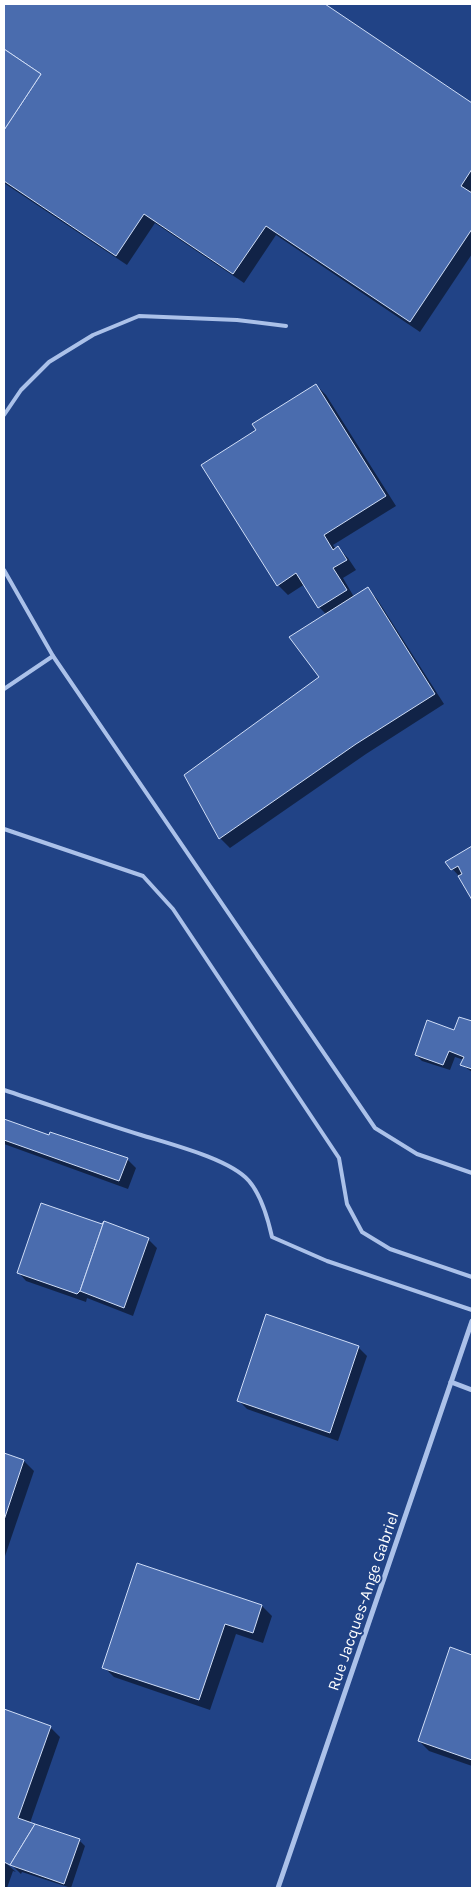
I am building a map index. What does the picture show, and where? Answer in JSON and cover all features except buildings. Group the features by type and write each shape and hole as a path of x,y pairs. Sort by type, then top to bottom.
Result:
{"street":[{"name":"Rue Jacques-Ange Gabriel","path":"278,1888 472,1321"},
{"path":"451,1382 472,1390"}],"lane":[{"path":"4,415 21,390 49,362 93,335 139,316 237,320 286,326"},
{"path":"4,570 52,656 375,1128 416,1154 472,1173"},
{"path":"4,689 52,656"},
{"path":"4,829 144,876 173,909 339,1158 348,1204 362,1232 390,1249 472,1277"},
{"path":"4,1090 183,1148 233,1168 249,1182 256,1194 268,1219 272,1237 328,1261 472,1310"}]}
